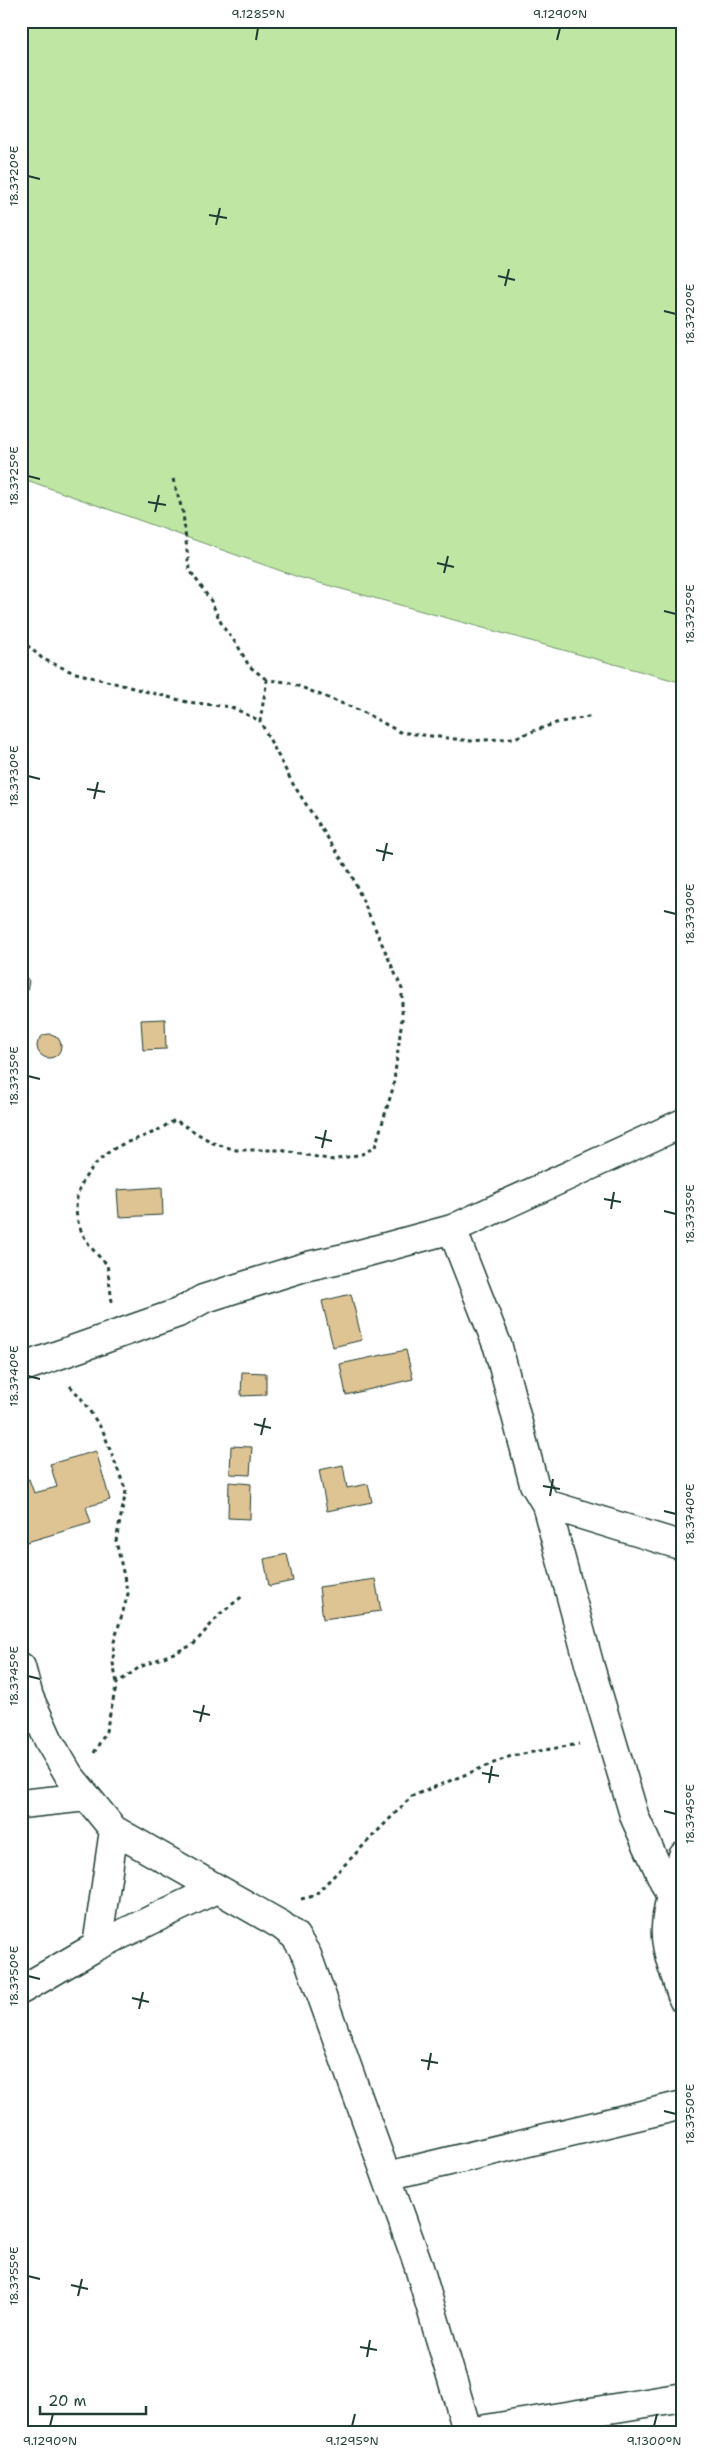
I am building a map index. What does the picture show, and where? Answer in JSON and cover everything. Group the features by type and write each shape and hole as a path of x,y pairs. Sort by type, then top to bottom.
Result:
{"street":[{"path":"21,1368 178,1313 203,1299 234,1288 308,1266 452,1229 683,1123"},
{"path":"452,1229 498,1347 534,1484 546,1504 635,1818 671,1898"},
{"path":"546,1504 683,1546"},
{"path":"21,1667 29,1697 48,1741 69,1776 114,1830 216,1890 281,1925 295,1936 307,1955 418,2264 468,2432 683,2397"},
{"path":"21,1804 87,1797"},
{"path":"97,1946 114,1830"},
{"path":"683,1856 671,1898 665,1929 683,1999"},
{"path":"21,1990 97,1946 216,1890"},
{"path":"387,2176 683,2104"}],"path":[{"path":"173,479 184,513 189,568 211,601 223,627 238,646 249,666 267,680 288,682 361,711 400,732 471,741 514,738 556,723 593,716"},
{"path":"21,640 43,659 72,672 187,702 231,707 260,721 293,784 351,874 402,989 402,1019 393,1088 375,1147 362,1154 333,1160 280,1150 236,1150 213,1142 175,1120 153,1133 111,1151 93,1167 77,1192 78,1223 91,1250 107,1264 113,1312 136,1328"},
{"path":"260,721 267,680"},
{"path":"69,1776 94,1754 106,1731 117,1682 113,1663 114,1642 128,1594 116,1541 126,1491 103,1431 81,1398 65,1381 92,1342"},
{"path":"117,1682 140,1668 193,1645 220,1614 244,1595"},
{"path":"256,1912 314,1896 412,1796 512,1756 611,1738"}],"green space":[{"path":"21,21 683,21 683,683 298,577 21,478"}],"building":[{"path":"21,971 29,981 27,992 21,995"},
{"path":"165,1019 166,1049 143,1050 141,1020"},
{"path":"49,1034 58,1037 61,1046 58,1055 49,1058 40,1055 37,1046 40,1037"},
{"path":"162,1187 163,1215 119,1217 117,1190"},
{"path":"351,1294 362,1340 333,1347 322,1301"},
{"path":"406,1350 413,1379 346,1395 340,1364"},
{"path":"242,1372 266,1373 266,1395 241,1396"},
{"path":"231,1446 252,1447 250,1475 230,1474"},
{"path":"96,1451 110,1500 86,1507 91,1523 27,1542 21,1522 21,1481 29,1479 34,1493 57,1487 50,1464"},
{"path":"343,1465 347,1488 368,1484 372,1502 327,1511 319,1470"},
{"path":"229,1482 251,1484 250,1519 228,1518"},
{"path":"287,1554 293,1581 269,1586 264,1559"},
{"path":"375,1579 381,1611 323,1619 319,1587"}]}
